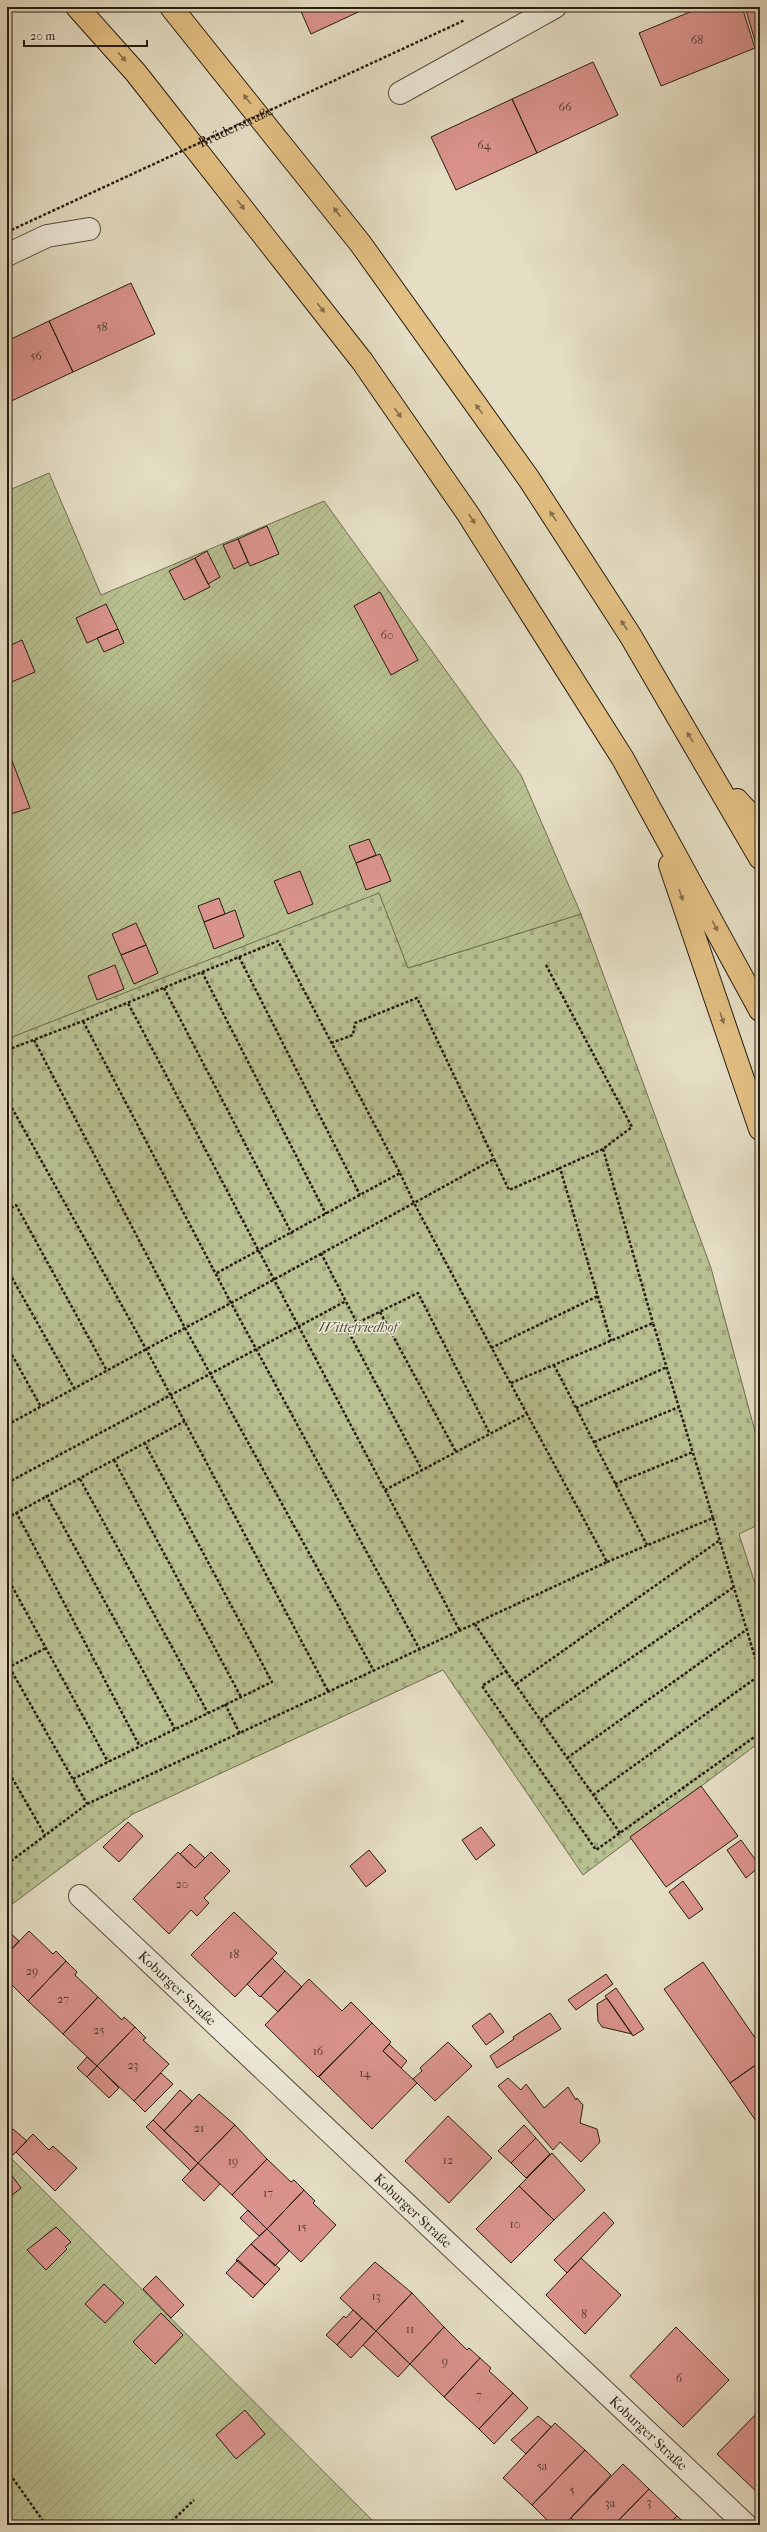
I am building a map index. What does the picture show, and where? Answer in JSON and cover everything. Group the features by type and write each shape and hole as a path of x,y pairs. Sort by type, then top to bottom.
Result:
{"highway":[{"path":"77,7 136,73 362,361 468,514 567,667 650,806 760,1010"},
{"path":"171,7 356,237 525,473 630,635 760,858"},
{"path":"710,771 760,825"},
{"path":"650,806 760,1129"}],"street":[{"path":"400,93 555,7"},
{"path":"7,255 47,236 89,230"},
{"name":"Koburger Straße","path":"80,1896 746,2525"}],"path":[{"name":"Brüderstraße","path":"7,232 465,20"},
{"path":"7,1050 128,1003 278,941 400,1173 414,1203 607,1562"},
{"path":"239,957 360,1195"},
{"path":"331,1043 353,1035 355,1023 418,998 509,1190 602,1149 632,1127 546,965"},
{"path":"202,972 326,1214"},
{"path":"164,988 292,1234"},
{"path":"128,1003 273,1280 460,1631"},
{"path":"83,1021 215,1274 420,1650"},
{"path":"34,1040 185,1328 374,1671"},
{"path":"7,1099 146,1349 328,1691"},
{"path":"593,1794 760,1675 653,1323 602,1149"},
{"path":"7,1424 41,1407 494,1159"},
{"path":"560,1168 611,1341"},
{"path":"215,1274 292,1234 400,1173"},
{"path":"7,1211 16,1206 107,1370"},
{"path":"321,1253 357,1323"},
{"path":"7,1269 74,1388"},
{"path":"422,1470 347,1330 357,1323 418,1293 490,1434"},
{"path":"491,1348 598,1296"},
{"path":"7,1484 346,1301"},
{"path":"380,1312 456,1452"},
{"path":"511,1383 653,1323"},
{"path":"7,1346 41,1407"},
{"path":"554,1365 647,1545"},
{"path":"576,1408 667,1367"},
{"path":"594,1442 679,1407"},
{"path":"385,1490 527,1414"},
{"path":"7,1518 46,1495 80,1479 144,1442 185,1421"},
{"path":"73,1779 139,1745 272,1682 144,1442"},
{"path":"615,1484 693,1452"},
{"path":"114,1460 241,1697"},
{"path":"80,1479 208,1713"},
{"path":"46,1495 175,1729"},
{"path":"16,1512 139,1745"},
{"path":"7,1864 87,1804 607,1562 713,1518"},
{"path":"516,1684 720,1540"},
{"path":"7,1577 108,1762"},
{"path":"541,1720 734,1587"},
{"path":"475,1624 620,1833"},
{"path":"567,1758 746,1630"},
{"path":"8,1668 46,1648"},
{"path":"7,1663 8,1668 87,1804"},
{"path":"506,1670 482,1686 596,1850 760,1733"},
{"path":"225,1704 240,1734"},
{"path":"7,1769 45,1835"},
{"path":"7,2470 46,2525"},
{"path":"168,2525 194,2500"}],"green space":[{"path":"49,473 101,595 324,501 521,775 581,914 408,968 379,893 7,1039 7,491"},
{"name":"Wittefriedhof","path":"379,892 408,968 581,914 711,1268 760,1450 760,1524 739,1534 760,1599 760,1742 583,1875 443,1670 133,1814 7,1908 7,1039"},
{"path":"7,2154 377,2525 7,2525"}],"building":[{"path":"299,7 369,7 311,34"},
{"path":"702,7 742,7 755,48 661,86 639,33"},
{"path":"745,7 760,7 760,40 755,41"},
{"path":"593,62 618,115 537,153 512,99"},
{"path":"512,99 537,153 456,190 431,137"},
{"path":"131,283 155,334 73,372 49,321"},
{"path":"49,321 73,372 7,403 7,341"},
{"path":"267,526 279,554 250,566 238,539"},
{"path":"238,539 248,562 234,569 223,545"},
{"path":"207,551 220,577 208,584 195,558"},
{"path":"195,558 210,587 184,600 169,571"},
{"path":"380,592 418,660 391,675 354,606"},
{"path":"106,604 118,629 87,643 76,618"},
{"path":"118,629 124,643 104,652 97,638"},
{"path":"22,640 35,672 7,684 7,647"},
{"path":"11,758 30,808 7,815 7,759"},
{"path":"369,839 376,855 356,863 349,846"},
{"path":"380,854 391,881 366,890 356,863"},
{"path":"300,871 313,904 288,914 274,881"},
{"path":"219,898 225,914 204,922 198,906"},
{"path":"235,910 244,937 214,949 204,922"},
{"path":"136,923 146,945 121,955 112,934"},
{"path":"146,945 158,973 134,984 121,955"},
{"path":"115,965 124,989 97,1000 88,976"},
{"path":"701,1786 738,1836 666,1887 630,1837"},
{"path":"128,1822 143,1836 119,1862 103,1847"},
{"path":"481,1827 495,1845 476,1860 462,1840"},
{"path":"741,1840 760,1866 746,1878 727,1850"},
{"path":"190,1844 205,1858 195,1868 180,1854"},
{"path":"369,1850 386,1871 366,1887 350,1866"},
{"path":"178,1852 195,1868 211,1852 230,1871 204,1898 209,1903 197,1916 191,1910 169,1934 133,1899"},
{"path":"683,1881 703,1909 689,1919 669,1892"},
{"path":"234,1912 277,1953 235,1997 191,1955"},
{"path":"7,1930 19,1941 7,1954"},
{"path":"29,1931 53,1954 56,1951 66,1961 28,2001 7,1980 7,1954"},
{"path":"272,1958 285,1971 260,1997 247,1984"},
{"path":"66,1961 77,1972 75,1975 98,1997 63,2034 28,2001"},
{"path":"703,1962 760,2045 760,2062 730,2083 664,1989"},
{"path":"285,1971 302,1987 278,2012 261,1996"},
{"path":"606,1974 613,1984 576,2010 568,2000"},
{"path":"309,1979 342,2011 351,2002 372,2023 318,2077 265,2025"},
{"path":"616,1988 644,2029 633,2036 605,1996"},
{"path":"98,1997 122,2020 124,2017 135,2027 97,2066 63,2034"},
{"path":"607,1998 632,2034 602,2027 598,2021 597,2004"},
{"path":"490,2013 504,2032 486,2045 472,2026"},
{"path":"550,2013 561,2029 497,2068 490,2056 514,2039 513,2037"},
{"path":"372,2023 391,2042 383,2051 417,2083 372,2129 319,2077"},
{"path":"135,2027 146,2038 143,2040 169,2064 134,2101 97,2066"},
{"path":"448,2042 472,2066 435,2101 413,2079 422,2071 420,2068"},
{"path":"389,2044 407,2061 401,2068 383,2051"},
{"path":"87,2057 97,2066 87,2077 77,2068"},
{"path":"760,2062 760,2127 730,2083"},
{"path":"97,2066 119,2088 109,2098 87,2077"},
{"path":"161,2073 173,2084 145,2112 134,2101"},
{"path":"508,2078 521,2090 526,2084 544,2108 568,2087 576,2100 577,2098 583,2105 580,2123 597,2129 600,2142 581,2162 560,2142 553,2150 498,2086"},
{"path":"180,2090 192,2101 164,2131 153,2120"},
{"path":"199,2094 235,2125 198,2163 164,2131"},
{"path":"448,2116 492,2158 449,2203 405,2161"},
{"path":"153,2120 198,2163 191,2171 146,2127"},
{"path":"235,2125 267,2159 232,2195 198,2163"},
{"path":"524,2125 536,2138 511,2163 498,2151"},
{"path":"13,2129 27,2141 13,2155 7,2150 7,2135"},
{"path":"33,2134 49,2150 53,2146 77,2168 55,2191 16,2152"},
{"path":"536,2138 550,2154 526,2178 511,2163"},
{"path":"552,2153 585,2190 554,2220 519,2186"},
{"path":"267,2159 291,2182 294,2180 304,2190 267,2229 232,2195"},
{"path":"198,2163 220,2184 204,2201 182,2180"},
{"path":"7,2169 21,2188 7,2199"},
{"path":"519,2186 554,2220 511,2263 476,2229"},
{"path":"304,2190 315,2201 313,2203 336,2225 301,2262 267,2229"},
{"path":"248,2210 267,2229 259,2236 240,2218"},
{"path":"604,2212 614,2223 567,2273 554,2260"},
{"path":"56,2227 71,2242 65,2247 67,2249 46,2270 27,2250"},
{"path":"267,2229 289,2251 275,2266 251,2244"},
{"path":"251,2244 280,2269 265,2285 236,2260"},
{"path":"581,2258 621,2295 585,2334 546,2295"},
{"path":"238,2260 265,2285 253,2298 226,2273"},
{"path":"375,2262 412,2293 376,2331 340,2298"},
{"path":"156,2276 184,2305 171,2318 143,2289"},
{"path":"104,2284 124,2303 105,2323 85,2304"},
{"path":"412,2293 444,2327 410,2364 376,2331"},
{"path":"353,2310 362,2318 337,2345 326,2335 344,2316 346,2318"},
{"path":"161,2313 183,2335 155,2364 133,2342"},
{"path":"362,2318 376,2331 351,2358 337,2345"},
{"path":"444,2327 467,2350 469,2348 480,2358 444,2397 410,2364"},
{"path":"676,2327 729,2380 683,2427 630,2376"},
{"path":"376,2331 410,2364 398,2377 363,2345"},
{"path":"480,2358 491,2368 489,2371 513,2393 479,2429 444,2397"},
{"path":"513,2393 528,2408 494,2444 479,2429"},
{"path":"245,2410 265,2434 236,2459 216,2435"},
{"path":"757,2413 760,2416 760,2495 717,2454"},
{"path":"538,2416 551,2427 526,2454 511,2440"},
{"path":"555,2423 585,2450 532,2505 503,2478"},
{"path":"585,2450 611,2475 564,2525 552,2525 532,2505"},
{"path":"623,2464 649,2489 614,2525 578,2525 571,2518"},
{"path":"649,2489 677,2516 668,2525 614,2525"},
{"path":"677,2516 687,2525 668,2525"}]}
